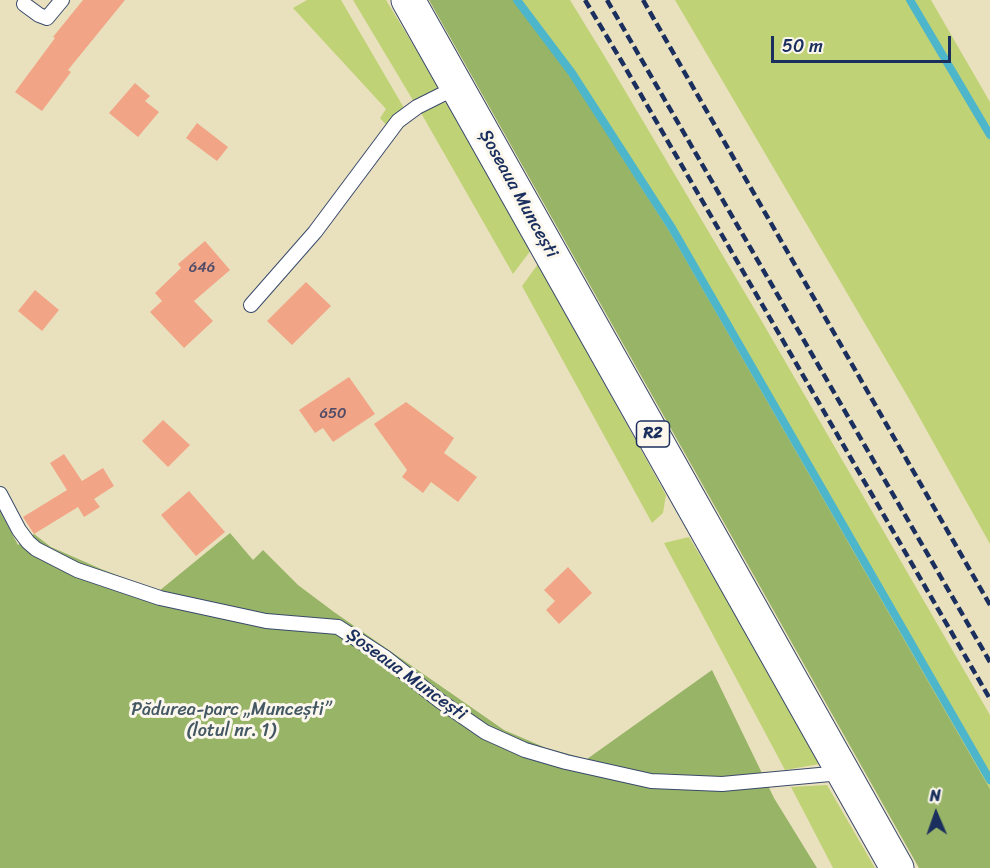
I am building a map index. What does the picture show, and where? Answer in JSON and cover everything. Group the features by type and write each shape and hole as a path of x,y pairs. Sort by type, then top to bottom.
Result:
{"main road":[{"name":"Șoseaua Muncești","path":"408,0 897,868"}],"lane":[{"path":"24,4 47,18 62,0"},
{"path":"251,305 315,232 398,122 417,107 457,87"},
{"name":"Șoseaua Muncești","path":"0,494 28,542 36,549 76,570 160,598 266,621 338,627 386,658 440,701 485,732 525,750 566,762 651,781 722,784 843,773"}],"green space":[{"path":"307,0 341,0 404,108 388,127 380,118 386,109 293,8"},
{"path":"353,0 386,0 440,89 414,102"},
{"path":"429,0 522,0 671,234 990,789 990,868 919,868"},
{"path":"522,0 570,0 764,325 990,715 990,789 671,234"},
{"path":"675,0 931,0 990,102 990,544 908,397"},
{"path":"447,102 531,250 513,274 421,113 430,107"},
{"path":"538,264 666,495 663,513 652,523 522,286"},
{"name":"Pădurea-parc „Muncești” (lotul nr. 1)","path":"0,511 18,545 34,534 51,547 159,591 230,533 253,560 263,550 298,585 334,612 504,730 546,748 587,759 712,670 774,798 817,868 0,868"},
{"path":"689,537 825,763 785,770 664,543"},
{"path":"827,785 875,868 833,868 791,787"}],"building":[{"path":"83,0 125,0 68,70 71,72 42,111 15,92 55,38 53,37"},
{"path":"135,83 150,96 145,101 159,112 138,137 109,113"},
{"path":"197,123 228,147 217,161 186,138"},
{"path":"205,241 230,270 194,301 213,321 184,348 150,312 162,301 155,293 181,268 178,264"},
{"path":"306,282 331,306 292,345 267,321"},
{"path":"35,290 59,310 42,331 18,311"},
{"path":"349,377 375,414 333,442 323,428 315,433 299,410"},
{"path":"406,402 454,438 444,453 477,477 458,502 431,482 423,493 402,477 407,470 374,424"},
{"path":"163,420 190,445 168,467 142,441"},
{"path":"64,454 82,481 103,468 114,486 94,499 100,507 84,517 78,507 34,534 23,517 67,490 50,463"},
{"path":"189,491 225,532 196,556 161,515"},
{"path":"568,567 592,593 559,624 546,610 555,601 544,590"}],"waterway":[{"path":"517,0 572,73 672,228 990,780"},
{"path":"910,0 990,135"}],"railway":[{"path":"585,0 990,699"},
{"path":"607,0 990,662"},
{"path":"643,0 990,605"}]}
